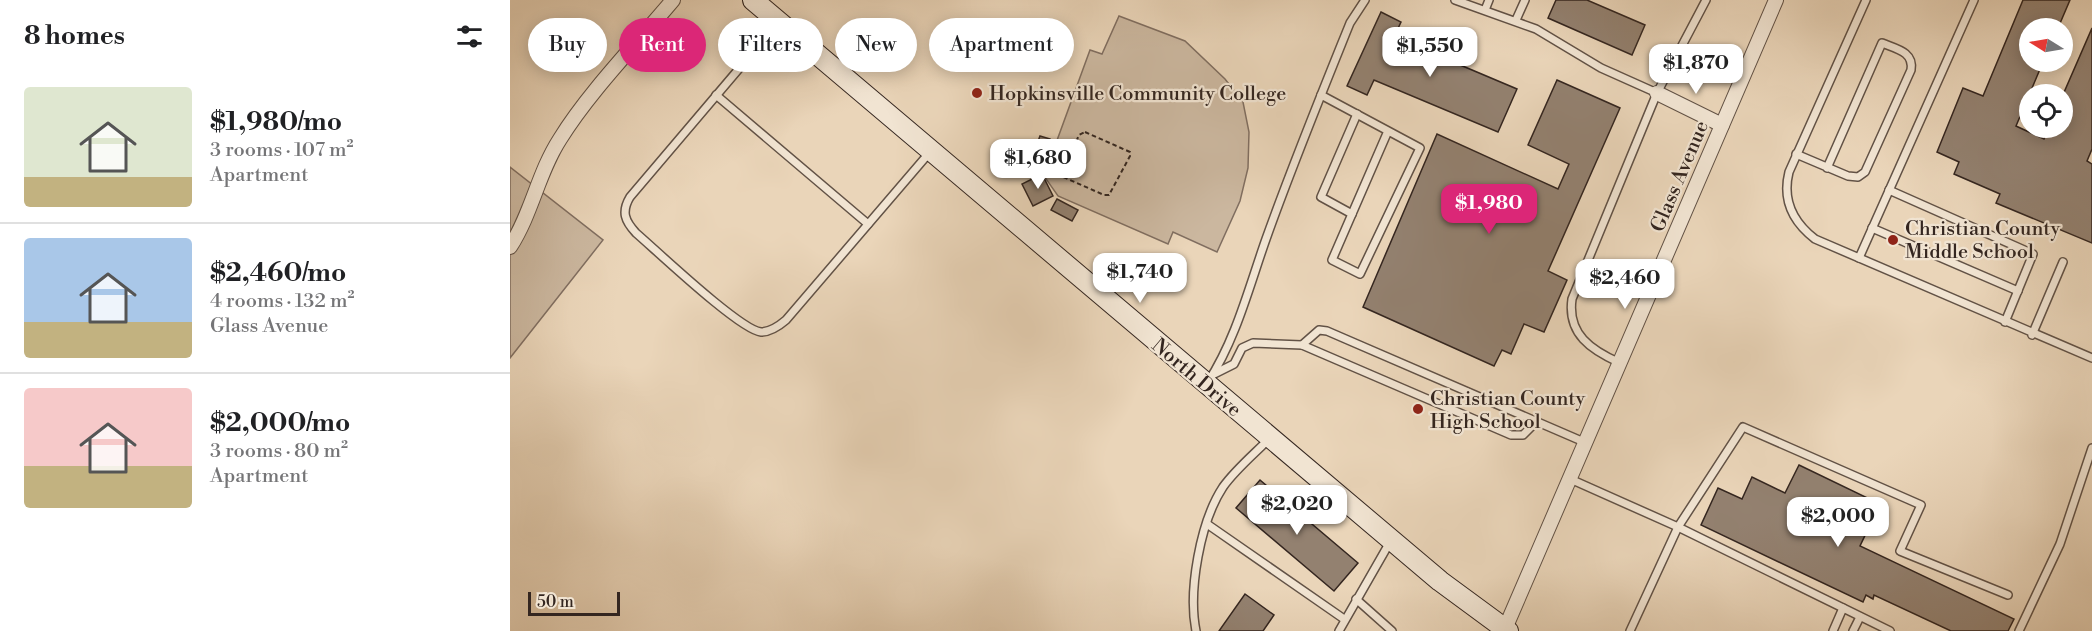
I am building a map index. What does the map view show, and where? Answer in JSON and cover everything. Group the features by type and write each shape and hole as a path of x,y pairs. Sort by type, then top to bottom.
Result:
{"main road":[{"name":"North Drive","path":"753,0 774,18"},
{"name":"North Drive","path":"823,59 1210,379 1270,438 1440,581 1506,630"}],"street":[{"path":"510,247 528,212 543,170 564,133 673,0"},
{"name":"Glass Avenue","path":"1506,630 1568,478 1776,0"},
{"path":"1657,93 1722,125"}],"lane":[{"path":"1210,379 1239,317 1266,239 1350,23 1365,0"},
{"path":"1455,0 1516,20 1553,37 1572,52 1601,68 1657,93"},
{"path":"1485,10 1489,0"},
{"path":"1516,20 1525,0"},
{"path":"1620,363 1587,345 1577,332 1571,307 1575,290 1657,93 1706,0"},
{"path":"1866,0 1796,154 1786,184 1787,199 1794,217 1802,229 1815,239 2032,335 2092,358"},
{"path":"1858,258 1974,0"},
{"path":"1796,154 1827,168 1848,176 1858,177 1866,172 1911,70 1912,61 1909,55 1882,43 1827,168"},
{"path":"736,72 630,197 624,211 625,219 636,233 738,320 761,332 778,326 931,150"},
{"path":"716,95 868,224"},
{"path":"1321,95 1420,148 1360,274 1332,260 1388,131"},
{"path":"1352,214 1321,197 1357,114"},
{"path":"1889,190 2033,254 2005,322"},
{"path":"1872,228 2018,291"},
{"path":"2032,335 2062,262"},
{"path":"1302,345 1319,330 1327,331 1584,442"},
{"path":"1210,379 1234,364 1242,348 1253,343 1302,345 1511,435 1523,435 1536,422"},
{"path":"1630,631 1678,527 1743,427 1921,505 1900,551 2008,595"},
{"path":"1196,631 1193,616 1196,570 1207,524 1223,488 1270,438"},
{"path":"2019,631 2060,544 2092,448"},
{"path":"1568,478 1678,527 1843,608 1877,628 1890,631"},
{"path":"1207,524 1344,619"},
{"path":"1339,631 1391,540"},
{"path":"1356,599 1392,631"},
{"path":"1833,631 1843,608"},
{"path":"1853,631 1860,617"}],"path":[{"path":"1082,133 1130,152 1109,195 1062,179 1060,173 1082,133"}],"shaded area":[{"path":"1119,16 1185,41 1225,79 1243,102 1249,132 1248,168 1240,201 1217,252 1173,232 1168,244 1058,196 1044,176 1090,50 1102,54"},
{"path":"510,167 603,240 510,358"}],"building":[{"path":"1556,0 1587,0 1645,25 1632,55 1548,18"},
{"path":"2023,0 2070,0 2062,18 2019,18 2019,72 2039,72 2034,84 2019,84 2019,119 2016,126 2019,127 2019,138 2073,138 2073,84 2068,84 2092,28 2092,149 2087,161 2092,164 2092,243 1996,203 2000,194 1954,174 1959,162 1937,152 1963,88 1983,96"},
{"path":"1381,12 1401,22 1394,37 1517,89 1498,132 1374,80 1367,95 1347,86"},
{"path":"1557,80 1620,108 1548,271 1567,280 1544,332 1524,324 1511,354 1502,350 1494,366 1363,307 1437,134 1558,189 1569,164 1528,145"},
{"path":"1040,136 1050,139 1042,163 1031,160"},
{"path":"1042,174 1053,196 1033,206 1022,184"},
{"path":"1057,199 1078,210 1072,221 1051,210"},
{"path":"1799,465 1880,504 1860,546 2014,619 2008,631 1951,631 1874,595 1873,599 1866,595 1863,602 1701,525 1718,488 1742,499 1752,477 1785,493"},
{"path":"1260,480 1358,563 1334,591 1236,508"},
{"path":"1245,594 1274,615 1263,631 1219,631"}],"place":[{"name":"Hopkinsville Community College","path":"977,93"},
{"name":"Christian County Middle School","path":"1893,240"},
{"name":"Christian County High School","path":"1418,409"}]}
